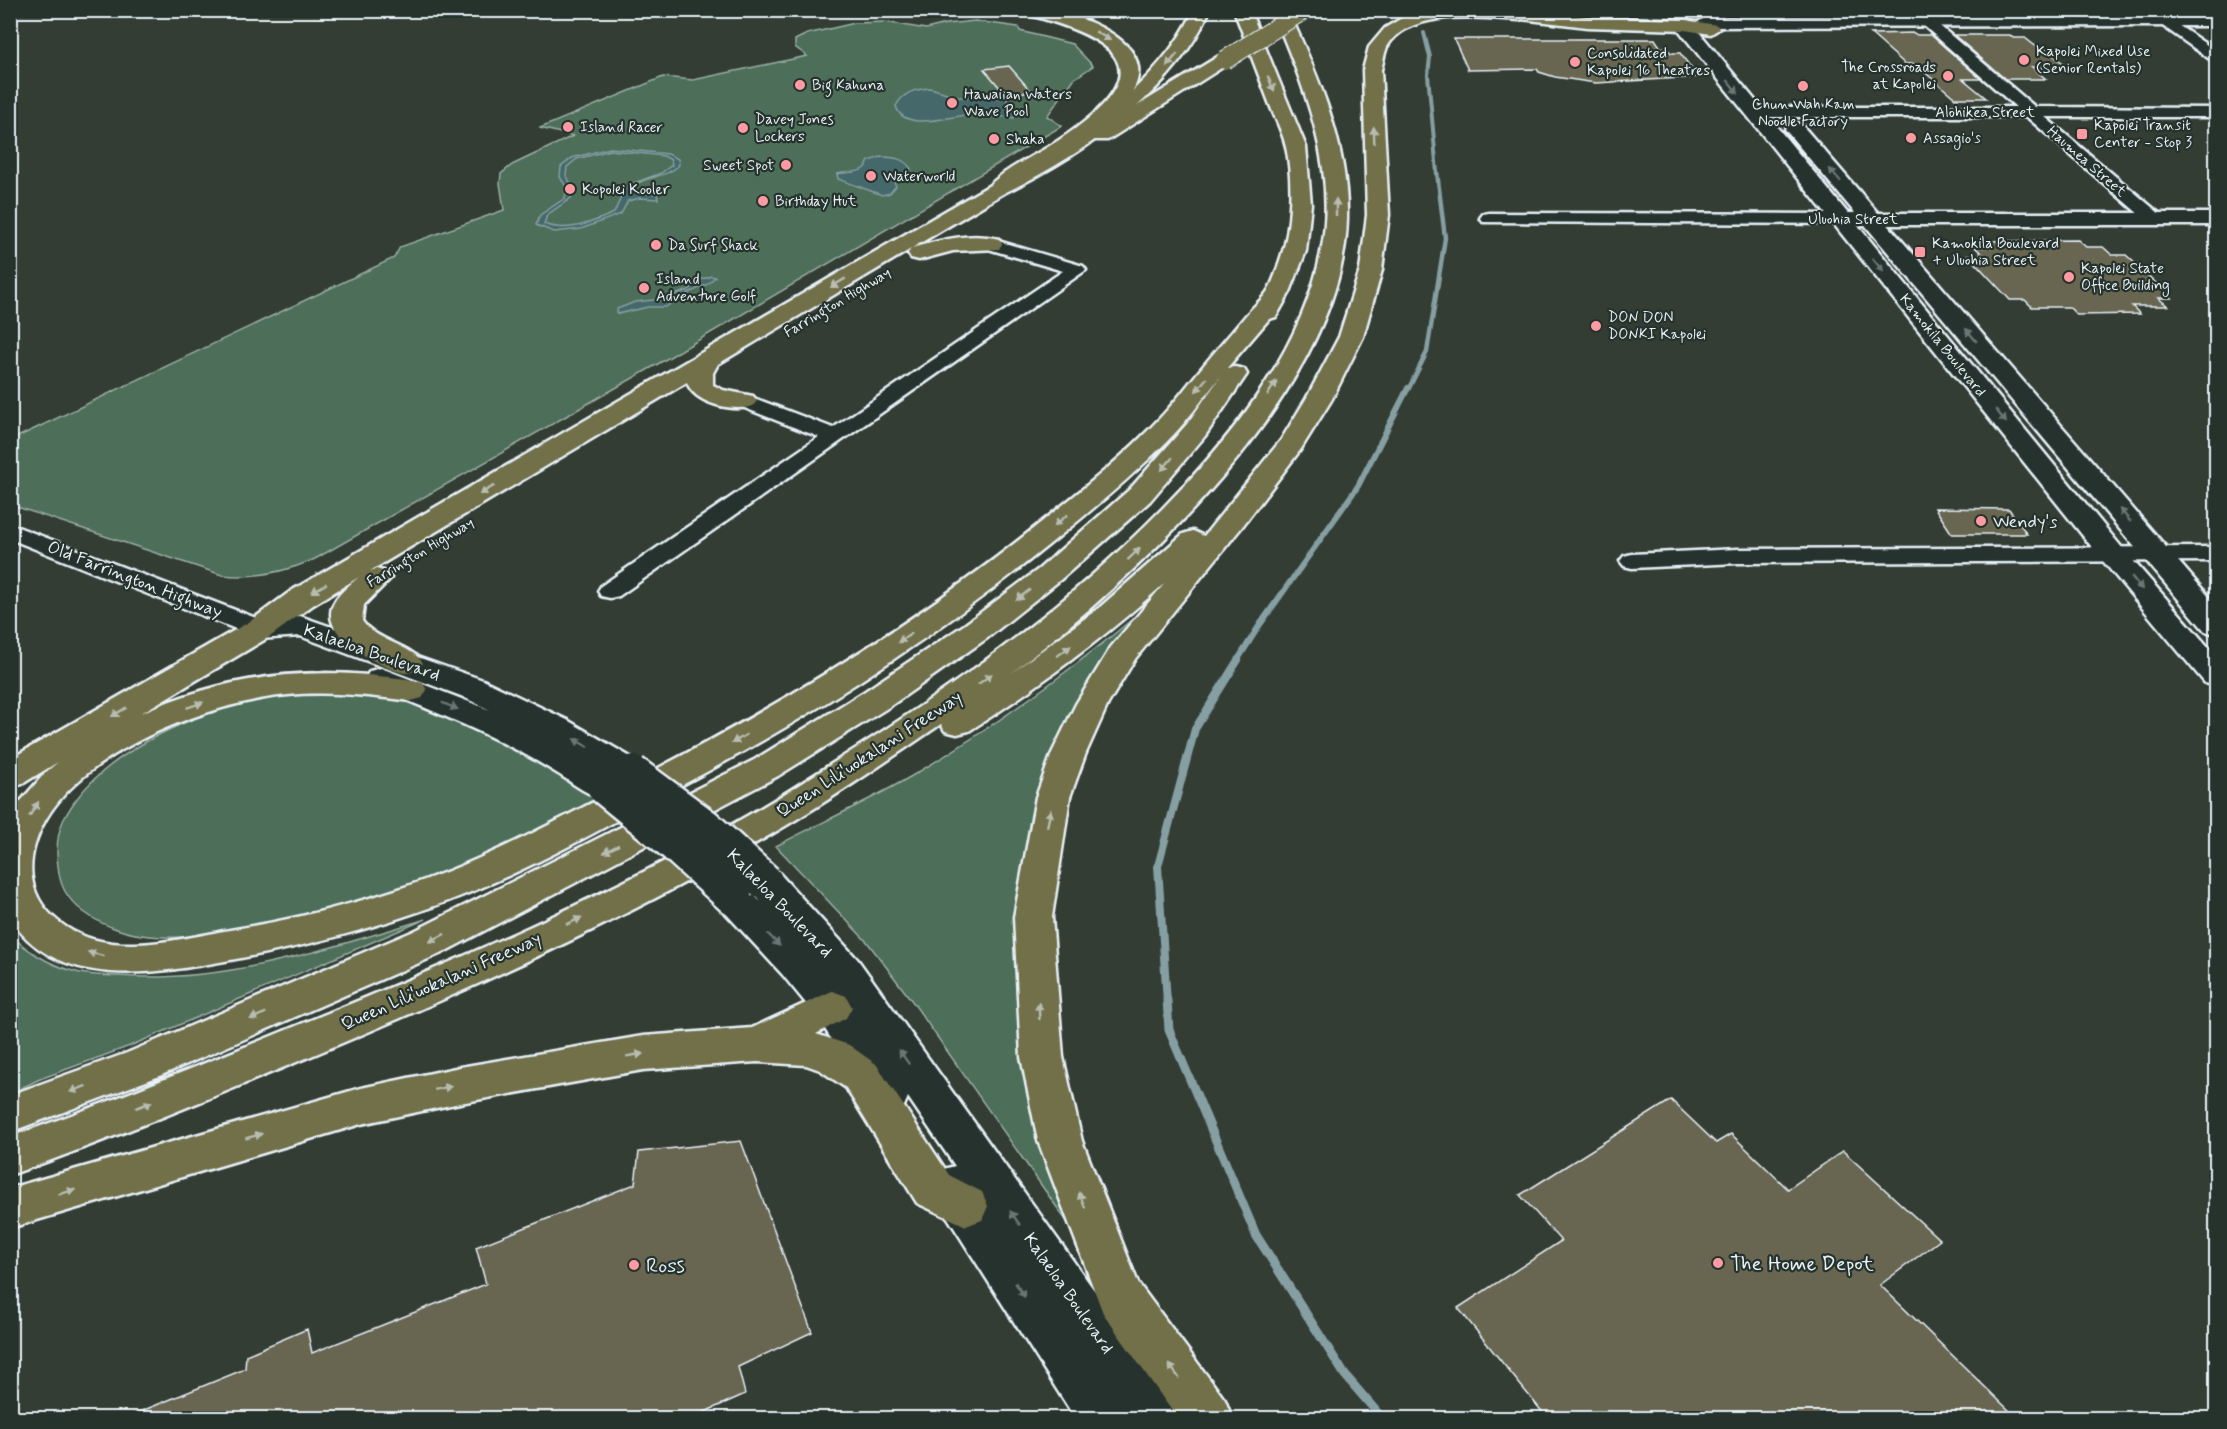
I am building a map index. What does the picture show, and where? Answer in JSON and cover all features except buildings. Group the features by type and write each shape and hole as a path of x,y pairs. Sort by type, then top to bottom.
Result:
{"main road":[{"path":"997,189 1006,180 1093,124 1115,104 1126,89 1130,75 1130,61 1121,48 1096,32 1068,21 1028,10"},
{"path":"997,189 1015,181 1055,156 1131,103 1178,54 1197,23 1202,10"},
{"path":"10,1114 142,1065 429,942 766,768 877,699 975,632 1050,574 1140,495 1196,430 1237,370 1279,292 1295,251 1301,204 1296,147 1242,10"},
{"path":"1488,10 1587,22 1923,20 2168,25 2217,29"},
{"path":"1207,1419 1120,1297 1060,1141 1042,1057 1033,917 1053,797 1069,753 1092,704 1122,654 1231,522 1292,443 1319,399 1351,337 1371,270 1378,215 1372,70 1373,54 1379,42 1408,21 1429,15 1449,13 1520,15"},
{"path":"1293,20 1354,174 1362,215 1351,337"},
{"name":"Farrington Highway","path":"260,629 322,609 704,386 1043,177 1121,123 1293,20"},
{"name":"Queen Liliʻuokalani Freeway","path":"10,1156 205,1082 396,1004 554,930 754,829 884,747 982,681 1058,621 1147,542 1222,461 1255,416 1302,338 1324,285 1333,247 1337,209 1334,169 1325,129 1293,20"},
{"path":"2168,25 2217,21"},
{"name":"Kamokila Boulevard","path":"1699,23 1753,112 2113,555 2217,676"},
{"name":"Kamokila Boulevard","path":"1766,94 2217,624"},
{"name":"Farrington Highway","path":"260,629 302,598 704,386 997,189"},
{"name":"Uluohia Street","path":"1841,219 2217,219"},
{"path":"972,220 977,235 991,244"},
{"path":"919,253 952,244 991,244"},
{"path":"409,676 261,688 191,706 141,727 98,749 62,777 37,803 20,834 12,859 12,880 19,901 33,922 56,941 101,956 154,959 264,940 368,912 437,891 517,856 714,753 818,694 932,621 1087,500 1164,429 1279,292"},
{"path":"704,386 744,401"},
{"path":"754,829 838,794 1010,691 1086,635 1154,578 1292,443"},
{"path":"376,578 354,597 346,612 348,626 355,635 409,676"},
{"path":"10,776 260,629"},
{"name":"Kalaeloa Boulevard","path":"260,629 409,676 472,688 555,728 618,780 675,844 749,890 844,971 1067,1292 1160,1419"},
{"name":"Kalaeloa Boulevard","path":"749,890 796,963 832,1007 966,1206 1103,1419"},
{"path":"758,1045 832,1007"},
{"path":"10,1208 383,1101 643,1053 758,1045 806,1048 834,1057 861,1076 933,1189 966,1206"}],"street":[{"path":"2146,10 2217,57"},
{"name":"Haumea Street","path":"1923,20 2154,218"},
{"name":"Alohikea Street","path":"1753,112 2217,112"},
{"name":"Uluohia Street","path":"1489,218 1841,219"},
{"path":"610,591 1077,270 991,244"},
{"path":"744,401 835,436"},
{"name":"Old Farrington Highway","path":"10,531 260,629"},
{"path":"1632,561 1738,556 2217,554"}],"green space":[{"path":"2135,10 2139,15 2135,17 2059,17 2048,11"},
{"path":"975,21 1018,27 1020,31 1072,44 1093,66 1074,79 1047,116 1062,126 656,365 315,559 270,573 246,576 222,575 11,505 11,440 394,258 400,247 504,210 501,174 512,165 573,136 540,128 663,77 693,80 807,56 795,47 795,40 807,34 855,23 885,22 926,29"},
{"path":"1147,607 1129,638 1034,865 1084,1246 912,1001 868,943 776,846 894,786 941,758 1002,718 1061,675"},
{"path":"312,690 401,696 439,709 609,796 525,838 439,875 350,905 258,927 192,936 142,935 104,924 74,904 67,895 59,873 58,840 63,821 77,798 96,778 119,759 144,743 198,718 251,701"},
{"path":"426,919 130,1046 40,1079 11,1093 11,935 39,957 78,973 158,977 197,975 274,962"}],"water":[{"name":"Hawaiian Waters Wave Pool","path":"931,88 959,97 1007,98 1006,108 1015,109 1014,118 966,115 916,121 900,114 896,106 902,97 915,90"},
{"name":"Kopolei Kooler","path":"610,148 668,154 678,159 679,165 668,173 642,181 631,189 640,193 657,194 658,199 640,198 628,201 621,214 581,229 554,232 536,225 540,215 565,198 567,188 560,177 561,167 572,158","holes":["610,150 664,156 671,160 672,165 661,173 626,186 614,213 571,227 553,227 544,224 547,215 571,198 573,187 566,176 567,167 577,159"]},
{"name":"Waterworld","path":"881,157 902,160 911,169 894,182 896,186 890,193 882,195 838,179 837,174 864,169 869,161"},
{"path":"715,277 708,284 678,298 666,307 648,307 618,314 617,309 635,302 663,299 689,290 700,280"}],"waterway":[{"path":"1424,33 1430,57 1428,75 1437,173"},
{"path":"1408,390 1427,352 1445,238 1437,172"},
{"path":"1237,661 1259,626 1358,486 1408,388"},
{"path":"1167,1002 1158,866 1195,729 1238,660"},
{"path":"1167,1000 1169,1030 1256,1235 1345,1375 1382,1418"}],"place":[{"name":"Kapolei Mixed Use (Senior Rentals)","path":"2024,60"},
{"name":"Consolidated Kapolei 16 Theatres","path":"1575,62"},
{"name":"The Crossroads at Kapolei","path":"1948,76"},
{"name":"Big Kahuna","path":"800,85"},
{"name":"Chun Wah Kam Noodle Factory","path":"1803,86"},
{"name":"Hawaiian Waters Wave Pool","path":"952,103"},
{"name":"Island Racer","path":"568,127"},
{"name":"Davey Jones Lockers","path":"743,128"},
{"name":"Kapolei Transit Center - Stop 3","path":"2082,134"},
{"name":"Assagio's","path":"1911,138"},
{"name":"Shaka","path":"994,139"},
{"name":"Sweet Spot","path":"786,165"},
{"name":"Waterworld","path":"871,176"},
{"name":"Kopolei Kooler","path":"570,189"},
{"name":"Birthday Hut","path":"763,201"},
{"name":"Da Surf Shack","path":"656,245"},
{"name":"Kamokila Boulevard + Uluohia Street","path":"1920,252"},
{"name":"Kapolei State Office Building","path":"2069,277"},
{"name":"Island Adventure Golf","path":"644,288"},
{"name":"DON DON DONKI Kapolei","path":"1596,326"},
{"name":"Wendy's","path":"1981,521"},
{"name":"The Home Depot","path":"1718,1263"},
{"name":"Ross","path":"634,1265"}]}
